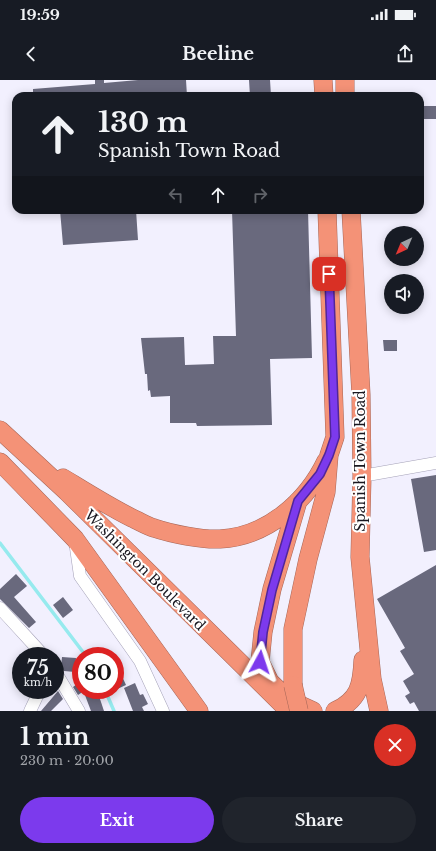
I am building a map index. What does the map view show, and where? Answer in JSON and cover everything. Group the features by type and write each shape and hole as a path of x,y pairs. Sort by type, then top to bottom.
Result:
{"highway":[{"path":"323,80 324,92"},
{"path":"345,80 345,92"},
{"name":"Spanish Town Road","path":"299,711 293,685 293,629 308,559 326,492 329,455 335,437 328,214"},
{"name":"Spanish Town Road","path":"351,214 360,395 362,476 360,557 372,679 379,711"},
{"name":"Washington Boulevard","path":"0,430 29,455 289,711"},
{"path":"29,455 106,505 146,525 153,528 196,537 221,539 248,533 268,525 298,501 320,474 329,455"},
{"name":"Washington Boulevard","path":"0,462 75,539 199,711"},
{"path":"298,501 272,590 263,632 260,662 270,682 289,700 313,711"},
{"path":"335,711 347,706 354,698 362,680 366,620"}],"street":[{"path":"362,476 436,463"},
{"path":"75,539 80,576 140,661 163,711"},
{"path":"0,608 36,647"},
{"path":"64,686 79,711"},
{"path":"30,711 36,699"}],"building":[{"path":"95,80 104,80 104,83 138,80 186,80 187,92 33,92 33,89 95,84"},
{"path":"249,80 270,80 271,92 250,92"},
{"path":"424,106 436,106 436,119 424,119"},
{"path":"60,214 136,214 138,240 63,245"},
{"path":"232,214 308,214 312,358 270,359 272,425 197,426 196,423 170,423 170,396 151,397 150,390 148,391 147,374 145,374 141,338 184,337 185,365 214,364 213,336 236,336"},
{"path":"383,340 397,340 397,351 384,351"},
{"path":"436,475 436,550 424,552 411,479"},
{"path":"436,565 436,711 419,711 414,702 410,704 405,696 410,693 403,681 414,674 400,651 405,648 377,599"},
{"path":"16,574 27,586 14,597 36,622 29,628 0,599 0,589"},
{"path":"63,597 73,610 63,618 53,605"},
{"path":"64,657 72,658 72,672 64,671"},
{"path":"135,683 140,695 143,694 148,704 142,707 144,711 133,711 124,688"},
{"path":"51,699 63,699 51,711 41,711"},
{"path":"86,699 100,699 104,711 91,711"}],"waterway":[{"path":"0,543 79,647"},
{"path":"109,699 114,711"}],"route":[{"path":"260,662 263,632 272,590 298,501 320,474 329,455 335,437 329,274"}]}
